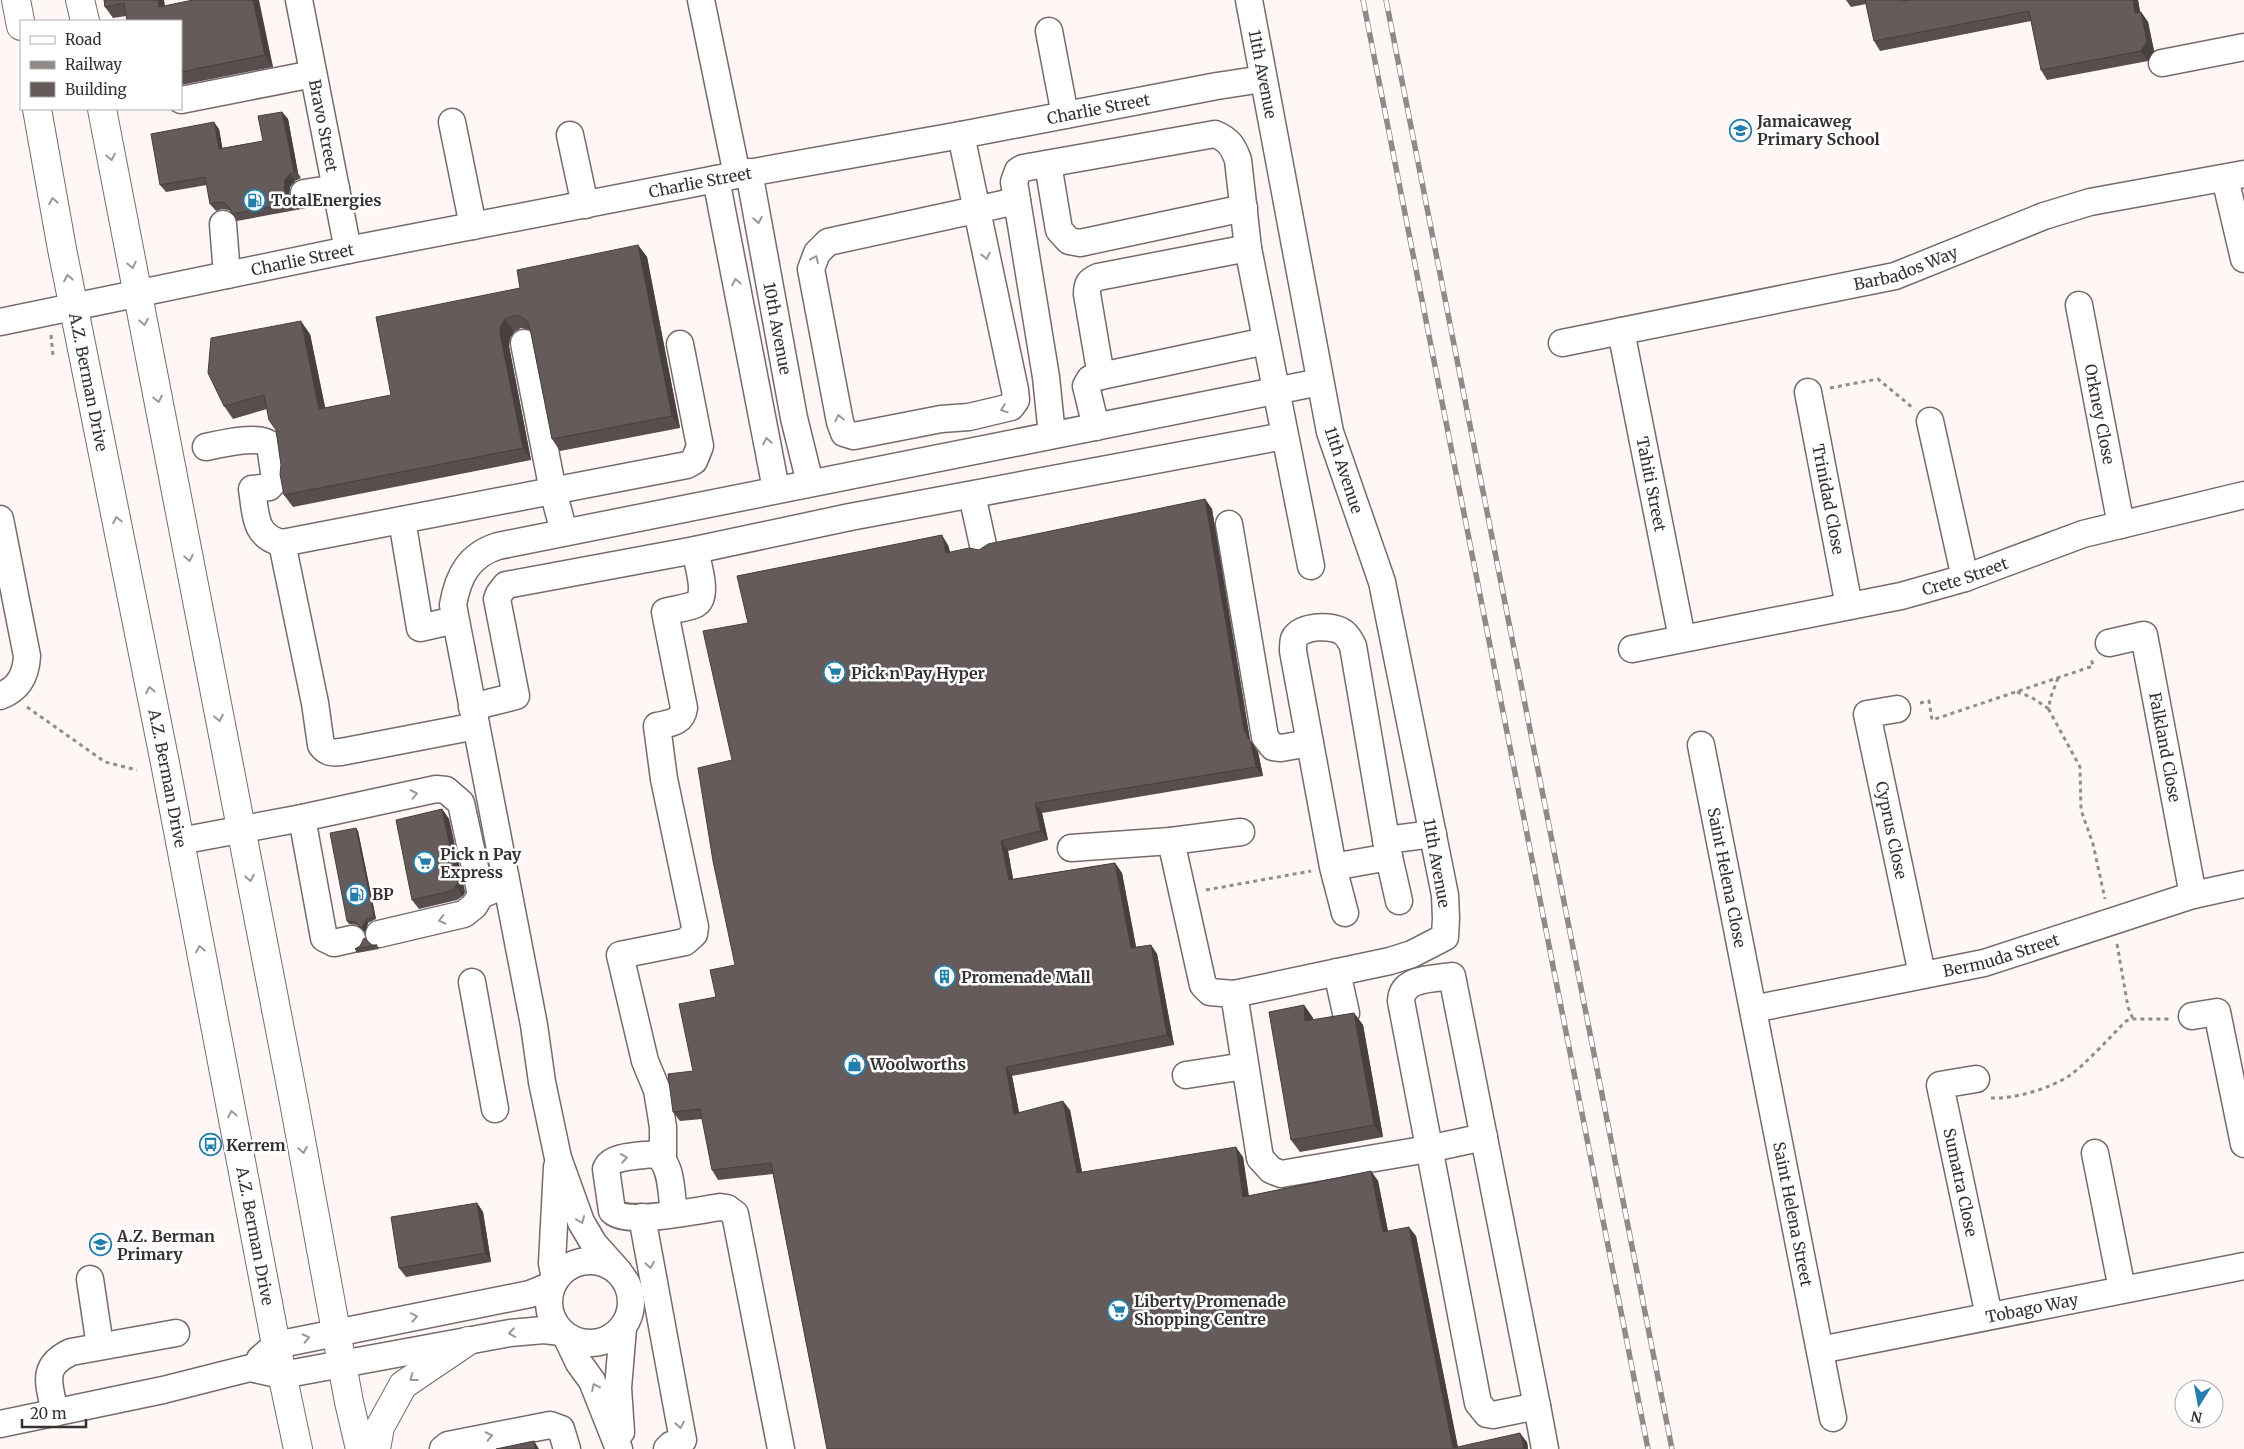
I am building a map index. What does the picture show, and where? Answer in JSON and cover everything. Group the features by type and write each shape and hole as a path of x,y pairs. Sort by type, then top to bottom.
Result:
{"main road":[{"path":"16,0 20,21"},
{"path":"80,0 84,20"},
{"name":"A.Z. Berman Drive","path":"36,110 180,841 276,1345 298,1449"},
{"path":"102,110 360,1449"},
{"path":"376,1449 380,1427 402,1385 468,1341"}],"street":[{"name":"Bravo Street","path":"300,0 348,250"},
{"name":"10th Avenue","path":"701,0 734,175 776,489"},
{"name":"11th Avenue","path":"1249,0 1330,432 1382,582 1445,894 1445,937 1412,954 1337,972"},
{"path":"1049,31 1065,115"},
{"path":"2162,63 2244,47"},
{"path":"182,100 313,74"},
{"name":"Charlie Street","path":"0,322 348,250 734,175 1264,79"},
{"path":"452,122 473,226"},
{"path":"1052,435 1046,377 1014,182 1018,172 1023,168 1215,134 1225,138 1233,147 1238,160 1248,248 1311,566"},
{"path":"570,135 585,205"},
{"path":"961,135 976,209 1015,390 1014,404 1011,407 969,417 941,419 849,436 844,433 840,422 811,269 813,261 828,242 976,209 1017,201"},
{"path":"1048,164 1059,230 1069,241 1080,243 1244,208"},
{"name":"10th Avenue","path":"734,175 810,483"},
{"path":"2235,176 2244,259"},
{"name":"Barbados Way","path":"1562,342 1895,276 2068,208 2090,202 2235,176"},
{"path":"304,193 336,188"},
{"path":"222,224 227,275"},
{"path":"1100,376 1087,294 1087,286 1090,280 1248,248"},
{"name":"Orkney Close","path":"2079,304 2121,525"},
{"name":"Tahiti Street","path":"1621,331 1682,638"},
{"path":"1096,427 1086,386 1090,379 1266,341"},
{"path":"524,343 553,491 564,532"},
{"path":"206,447 257,439 270,445 275,480 269,487 252,489 259,527 271,540 282,543 687,465 694,461 700,446 680,344"},
{"path":"0,1424 163,1390 250,1368 282,1375 528,1330 563,1334 577,1341 602,1342 614,1336 623,1328 629,1317 631,1299 626,1282 594,1244 581,1222 558,1158 542,1082 534,1026 508,886 455,620 453,604 455,592 466,568 474,557 484,550 498,546 564,532 1096,427 1276,389 1320,382"},
{"name":"Trinidad Close","path":"1808,392 1849,606"},
{"path":"1930,421 1965,578"},
{"path":"282,543 316,703 322,745 325,750 331,753 341,752 474,716 516,696 497,599 498,594 506,586 909,506 1284,436"},
{"path":"900,466 909,506"},
{"path":"972,494 983,545"},
{"name":"Crete Street","path":"1632,649 1901,596 1965,578 2084,534 2244,496"},
{"path":"0,519 27,656 26,669 21,681 4,694"},
{"path":"402,520 420,628 455,620"},
{"path":"1229,524 1265,737 1273,747 1281,748 1310,742"},
{"path":"674,1214 666,1164 663,1158 663,1127 657,1090 645,1061 620,955 685,942 694,934 695,927 664,779 657,726 674,723 683,715 684,708 665,612 695,604 700,600 703,589 695,550"},
{"path":"1345,913 1333,867 1292,651 1294,638 1300,632 1318,627 1333,627 1344,633 1353,646 1388,849 1399,901"},
{"name":"Falkland Close","path":"2100,650 2144,635 2193,895"},
{"name":"Cyprus Close","path":"1897,709 1867,714 1922,974"},
{"name":"Saint Helena Close","path":"1702,745 1753,1009"},
{"path":"180,841 302,818 436,789 446,790 461,802 481,895"},
{"path":"302,818 324,938 334,943 352,940"},
{"path":"1072,848 1171,841 1241,832"},
{"path":"1333,867 1433,834"},
{"path":"1171,841 1203,985 1210,992 1234,994 1337,972 1346,1013"},
{"name":"Bermuda Street","path":"1753,1009 1984,963 2193,895 2244,884"},
{"path":"385,933 464,914 474,906 481,895 496,888 508,886"},
{"path":"1537,1406 1487,1414 1478,1403 1401,1001 1404,988 1410,984 1452,976 1537,1406 1545,1449"},
{"path":"472,982 495,1109"},
{"path":"1234,994 1260,1158 1271,1170 1281,1174 1428,1149 1484,1137"},
{"name":"Saint Helena Street","path":"1753,1009 1833,1418"},
{"path":"2182,1018 2218,1012 2244,1144"},
{"path":"1186,1076 1245,1066"},
{"name":"Sumatra Close","path":"1983,1085 1940,1085 1989,1316"},
{"path":"2095,1153 2122,1289"},
{"path":"663,1158 654,1154 610,1162 606,1169 614,1214 626,1217 642,1217 720,1207 732,1211 737,1217 753,1316 781,1449"},
{"path":"558,1158 552,1263 553,1282 548,1297 549,1310 553,1322 563,1334 598,1394 620,1449"},
{"path":"571,1190 608,1182"},
{"path":"642,1217 683,1440 671,1445 667,1449"},
{"path":"250,1368 276,1345 530,1294 553,1282 564,1269 585,1261 592,1260 606,1264 619,1272"},
{"name":"Tobago Way","path":"1820,1350 2244,1266"},
{"path":"90,1279 100,1346"},
{"path":"620,1449 618,1388 623,1328"},
{"path":"55,1413 49,1379 50,1368 57,1358 71,1352 176,1332"},
{"path":"443,1449 448,1445 550,1425 561,1429 567,1449"}],"path":[{"path":"1808,392 1878,379 1930,421"},
{"path":"1929,701 1932,720 2093,666 2100,650"},
{"path":"2049,710 2050,699 2058,677"},
{"path":"2016,692 2031,697 2049,710 2080,767 2081,810 2093,844 2106,900"},
{"path":"4,694 105,762 137,770"},
{"path":"1182,894 1333,867"},
{"path":"2116,942 2128,1008 2133,1019"},
{"path":"1983,1085 1991,1099 2048,1086 2069,1075 2126,1022 2133,1019 2182,1018"}],"building":[{"path":"104,0 158,0 159,7 193,0 253,0 265,55 182,72 182,20 127,20 124,3 105,7"},
{"path":"1865,0 2133,0 2135,13 2141,12 2147,41 2141,51 2041,70 2029,11 1874,41"},
{"path":"282,112 294,171 296,171 285,180 284,188 287,195 302,201 232,214 230,208 224,203 210,204 205,177 160,185 151,134 214,122 219,149 263,141 258,116"},
{"path":"638,245 672,416 552,439 530,328 527,321 520,316 512,316 505,319 501,325 500,333 523,448 284,495 276,430 269,420 264,395 224,406 208,373 211,338 301,321 319,409 391,395 376,317 520,288 517,270"},
{"name":"Promenade Mall","path":"1205,499 1244,730 1251,743 1256,767 1035,803 1041,831 1001,841 1009,880 1115,863 1131,948 1151,945 1167,1035 1006,1067 1014,1114 1063,1101 1077,1173 1236,1147 1243,1197 1371,1171 1383,1232 1409,1227 1453,1448 1520,1433 1524,1449 827,1449 771,1163 712,1170 700,1109 673,1112 668,1074 693,1071 679,1004 716,997 710,970 735,965 713,861 698,768 732,760 703,631 748,623 737,576 942,535 946,553 969,548 979,550 988,544"},
{"path":"442,809 458,883 451,891 412,900 396,820"},
{"path":"356,828 374,916 366,920 362,928 355,922 347,921 330,833"},
{"path":"364,938 372,945 377,945 355,949 360,946"},
{"path":"1304,1005 1305,1021 1354,1013 1374,1125 1291,1140 1269,1012"},
{"path":"477,1203 485,1253 399,1268 391,1217"},
{"path":"534,1441 535,1449 496,1449"}],"railway":[{"path":"1363,0 1648,1449"},
{"path":"1386,0 1672,1449"}],"place":[{"name":"Jamaicaweg Primary School","path":"1741,130"},
{"name":"TotalEnergies","path":"255,200"},
{"name":"Pick n Pay Hyper","path":"835,673"},
{"name":"Pick n Pay Express","path":"424,863"},
{"name":"BP","path":"356,894"},
{"name":"Promenade Mall","path":"945,977"},
{"name":"Woolworths","path":"854,1064"},
{"name":"Kerrem","path":"210,1145"},
{"name":"A.Z. Berman Primary","path":"101,1245"},
{"name":"Liberty Promenade Shopping Centre","path":"1118,1310"}]}
